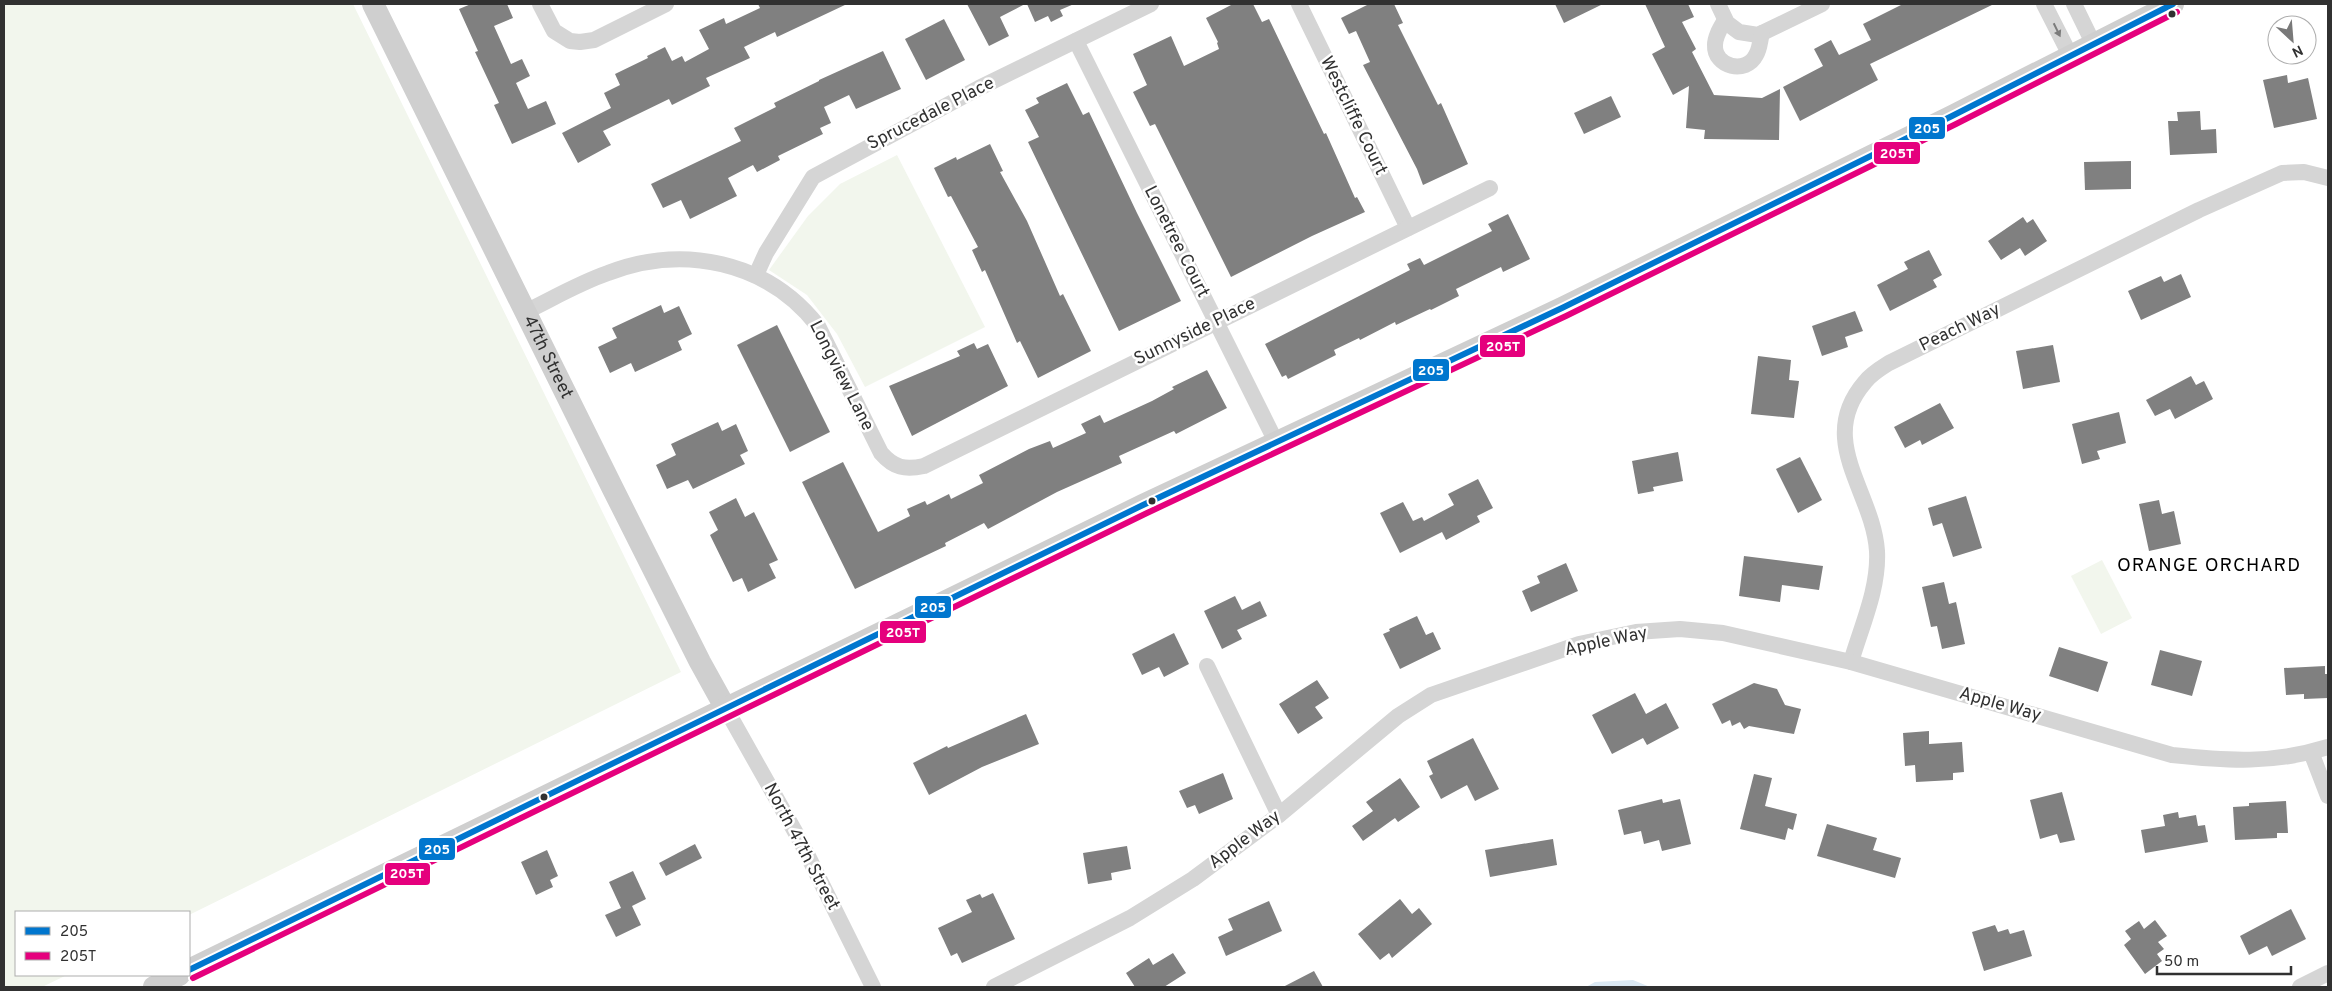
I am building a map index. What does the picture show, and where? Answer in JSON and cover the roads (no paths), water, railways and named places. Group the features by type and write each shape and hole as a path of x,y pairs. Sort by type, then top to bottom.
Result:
{"street":[{"name":"47th Street","path":"373,4 696,654 726,709"},
{"path":"540,4 554,31 570,41 580,42 594,40 666,4"},
{"name":"Sprucedale Place","path":"756,275 766,253 813,177 893,132 1151,4"},
{"name":"Westcliffe Court","path":"1299,4 1408,228"},
{"path":"1718,4 1725,20 1739,32 1760,34 1822,4"},
{"path":"2044,4 2070,55"},
{"path":"2074,4 2093,43"},
{"path":"190,970 1143,505 1545,316 1952,116 2173,4"},
{"path":"1725,20 1715,44 1720,60 1727,65 1744,66 1752,61 1757,55 1760,34"},
{"name":"Lonetree Court","path":"1076,41 1276,442"},
{"name":"Peach Way","path":"1851,662 1877,576 1877,550 1872,525 1845,449 1845,427 1853,399 1866,380 1889,362 2199,210 2282,174 2304,172 2328,178"},
{"name":"Sunnyside Place","path":"898,468 911,469 924,466 1490,188"},
{"name":"Longview Lane","path":"525,312 608,272 646,263 701,259 717,262 756,275 798,304 818,326 881,453 898,468"},
{"name":"Apple Way","path":"994,987 1130,918 1193,879 1279,815 1398,716 1431,696 1579,644 1636,632 1680,629 1723,633 1851,662 2172,755 2226,761 2270,760 2311,752 2328,746"},
{"path":"1208,666 1279,815"},
{"name":"North 47th Street","path":"726,709 802,844 873,987"},
{"path":"2311,752 2328,796"},
{"path":"2300,987 2328,973"},
{"path":"154,987 177,976"}],"district":[{"name":"ORANGE ORCHARD","path":"2209,566"}]}
